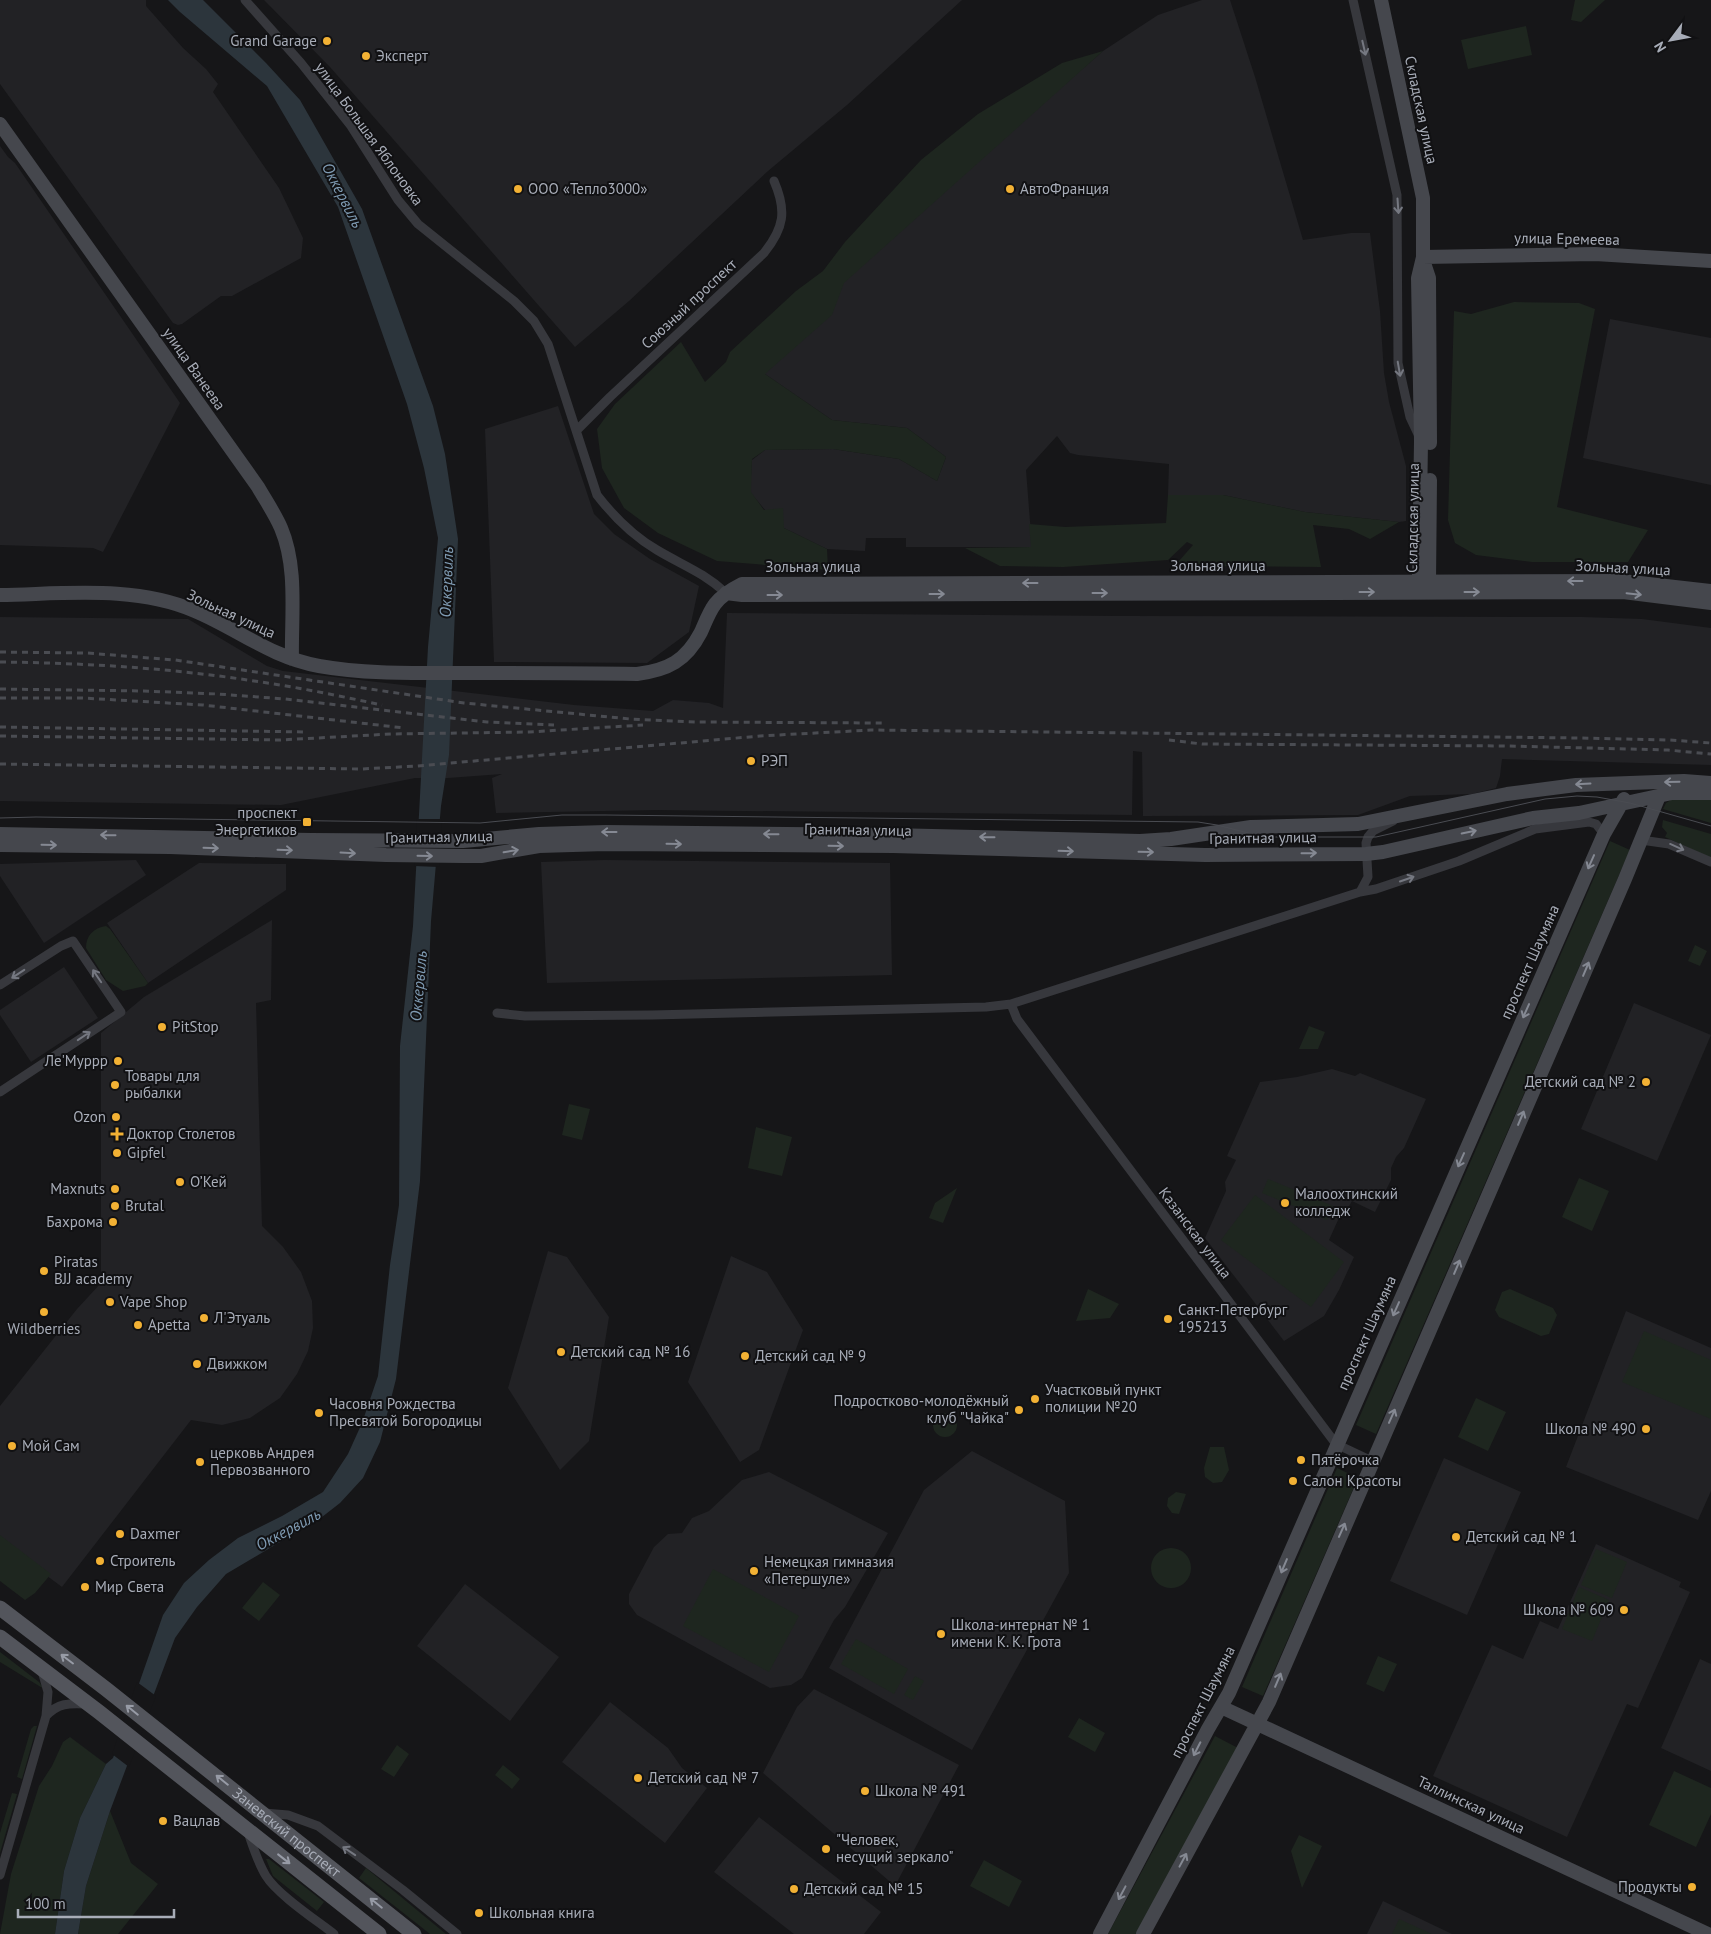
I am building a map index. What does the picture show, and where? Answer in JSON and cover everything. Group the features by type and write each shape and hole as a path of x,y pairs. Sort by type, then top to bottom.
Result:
{"main road":[{"name":"Заневский проспект","path":"0,1608 106,1688 414,1934"},
{"path":"0,1637 93,1708"},
{"name":"Заневский проспект","path":"93,1708 378,1934"}],"street":[{"name":"улица Большая Яблоновка","path":"245,0 301,63 351,126 398,200 418,224 514,301 534,321 548,344 597,495 614,516 632,533 656,550 702,573 726,593"},
{"path":"1353,0 1397,195 1398,363 1410,417 1421,441"},
{"name":"Складская улица","path":"1381,0 1423,198 1423,257 1418,278 1423,585"},
{"name":"улица Ванеева","path":"0,124 258,487 281,528 288,552 291,580 292,659"},
{"name":"Союзный проспект","path":"577,430 604,402 764,253 775,240 782,218 783,206 774,181"},
{"name":"улица Еремеева","path":"1423,257 1595,254 1711,262"},
{"name":"Складская улица","path":"1423,257 1429,278 1430,423 1423,585"},
{"name":"Зольная улица","path":"0,595 128,595 159,600 195,611 258,645 292,659 340,669 417,673 637,674 654,672 678,662 698,638 714,605 726,593 742,584 1423,585 1622,581 1711,591"},
{"name":"Зольная улица","path":"1423,585 1623,592 1711,603"},
{"path":"1632,782 1641,800 1647,827"},
{"name":"Гранитная улица","path":"0,834 386,841 464,840 539,834 606,832 890,835 1140,841 1171,839 1251,827 1342,825 1402,816 1516,793 1576,785 1632,782 1711,783"},
{"name":"проспект Шаумяна","path":"1100,1934 1232,1685 1604,834 1622,804 1632,782"},
{"name":"Гранитная улица","path":"0,845 170,846 386,855 463,856 481,856 539,846 606,844 893,846 1205,855 1366,854 1534,824 1659,796 1683,792 1711,793"},
{"path":"1143,1934 1269,1702 1659,796"},
{"path":"1360,892 1368,878 1366,843 1373,831 1402,816"},
{"name":"Гранитная улица","path":"497,1013 525,1016 652,1016 986,1007 1011,1004 1459,861 1534,824 1589,822 1596,824 1604,834"},
{"path":"1641,840 1669,844 1711,862"},
{"path":"0,986 61,946 73,941 121,1012 0,1092"},
{"name":"Казанская улица","path":"1011,1004 1017,1019 1336,1444 1372,1461"},
{"path":"0,1876 46,1716 48,1692 41,1669"},
{"path":"46,1716 62,1704 93,1708"},
{"name":"Таллинская улица","path":"1221,1707 1708,1934"},
{"path":"263,1813 288,1815 318,1826 403,1890 457,1934"},
{"path":"247,1830 258,1860 267,1877 276,1888 334,1934"}],"shaded area":[{"path":"0,0 146,0 146,6 218,84 213,92 279,188 303,238 301,258 232,296 221,296 182,324 173,323 0,84"},
{"path":"264,0 962,0 847,105 768,171 629,301 575,347 330,67"},
{"path":"1202,0 1230,0 1255,77 1303,240 1351,233 1370,233 1380,311 1384,373 1389,402 1406,466 1406,521 1399,522 1305,512 1223,495 1168,495 1169,464 1070,453 1057,436 1026,470 1032,547 906,547 906,538 866,538 865,551 827,549 784,528 750,492 752,460 765,450 833,449 899,459 937,481 946,457 907,428 832,420 765,374 752,356 1103,51 1158,15"},
{"path":"1575,0 1605,0 1581,22 1571,20"},
{"path":"1526,26 1532,55 1468,69 1461,40"},
{"path":"1103,51 844,283 832,315 765,374 832,420 907,428 946,457 937,481 899,459 833,449 765,450 752,459 751,492 764,510 783,508 784,528 827,549 828,570 717,561 658,533 624,508 602,468 597,429 615,404 681,342 705,382 726,362 730,352 796,291 823,271 845,242 921,160 978,114 1062,63"},
{"path":"0,146 15,163 180,403 103,552 93,548 0,545"},
{"path":"1514,302 1579,303 1595,309 1557,507 1648,530 1628,562 1532,562 1476,555 1455,543 1448,520 1454,311 1471,314"},
{"path":"1610,319 1711,338 1711,485 1583,458"},
{"path":"558,406 594,514 614,534 650,559 699,586 689,632 647,663 494,662 485,429"},
{"path":"1168,495 1223,495 1305,512 1399,522 1370,539 1349,529 1313,525 1321,567 1232,566 1172,569 1193,545 1187,542 1168,560 1063,567 1000,566 965,548 1031,547 1029,524 1065,527 1166,523"},
{"path":"727,613 1582,617 1642,619 1711,628 1711,765 1502,759 1496,788 1472,794 1410,796 1358,815 1143,816 1142,752 1133,751 1132,815 657,810 496,813 492,778 502,774 448,778 415,778 281,805 0,801 0,617 188,619 267,666 283,671 574,705 653,711 673,700 709,703 723,708"},
{"path":"1674,798 1711,800 1711,823 1663,809 1666,803"},
{"path":"1663,820 1711,834 1711,858 1665,837 1667,833 1662,827"},
{"path":"1610,841 1630,850 1376,1434 1356,1425"},
{"path":"136,860 146,875 44,943 0,876 0,864"},
{"path":"605,860 890,863 892,975 547,983 541,862"},
{"path":"199,863 286,864 286,890 148,983 107,923"},
{"path":"272,920 271,1000 256,1003 262,1226 283,1247 301,1272 312,1301 313,1328 308,1351 297,1374 280,1398 250,1418 222,1425 191,1420 62,1587 0,1541 0,1406 77,1309 101,1283 101,1033 144,997"},
{"path":"106,926 148,983 145,986 123,991 106,980 86,948 87,940 91,933"},
{"path":"1695,945 1707,951 1700,966 1688,961"},
{"path":"64,967 98,1018 31,1062 0,1015 0,1010"},
{"name":"Детский сад № 2","path":"1634,1003 1711,1035 1657,1161 1581,1129"},
{"path":"1309,1026 1325,1032 1318,1049 1299,1049"},
{"name":"Малоохтинский колледж","path":"1332,1069 1355,1076 1360,1073 1426,1099 1404,1148 1396,1157 1391,1168 1391,1180 1375,1212 1352,1201 1349,1206 1343,1209 1329,1240 1354,1257 1339,1290 1324,1316 1284,1341 1205,1238 1226,1191 1225,1182 1236,1160 1227,1156 1260,1082 1297,1077"},
{"path":"569,1104 590,1109 582,1140 562,1135"},
{"path":"756,1127 792,1137 782,1176 748,1168"},
{"path":"1579,1178 1609,1191 1592,1231 1562,1217"},
{"path":"1268,1179 1333,1206 1327,1220 1262,1193"},
{"path":"957,1188 943,1223 929,1218 935,1203"},
{"path":"1255,1195 1344,1262 1311,1307 1221,1240"},
{"name":"Детский сад № 16","path":"548,1251 567,1257 609,1317 589,1441 560,1470 508,1388"},
{"name":"Детский сад № 9","path":"731,1256 767,1272 803,1330 759,1450 740,1462 688,1382"},
{"path":"1088,1289 1119,1304 1110,1318 1076,1321"},
{"path":"1510,1289 1553,1308 1557,1315 1549,1334 1541,1336 1499,1317 1495,1310 1502,1292"},
{"name":"Школа № 490","path":"1626,1311 1711,1348 1711,1491 1698,1520 1566,1467"},
{"path":"1644,1331 1711,1360 1711,1419 1622,1382"},
{"path":"1476,1398 1506,1412 1488,1451 1458,1437"},
{"path":"945,1413 953,1417 957,1425 953,1433 945,1437 937,1433 933,1425 937,1417"},
{"path":"1210,1447 1224,1447 1229,1470 1222,1482 1213,1483 1205,1477 1204,1468"},
{"name":"Школа-интернат № 1 имени К. К. Грота","path":"972,1451 1065,1501 1069,1573 972,1750 829,1668 924,1490"},
{"name":"Детский сад № 1","path":"1444,1458 1521,1492 1467,1615 1390,1581"},
{"path":"1337,1468 1358,1478 1263,1696 1242,1687"},
{"name":"Немецкая гимназия «Петершуле»","path":"769,1472 888,1533 845,1607 834,1620 802,1678 791,1685 770,1688 637,1615 629,1604 629,1594 654,1547 668,1534 682,1533 692,1518 709,1511 742,1480"},
{"path":"1176,1492 1186,1494 1179,1514 1172,1513 1167,1506 1168,1498"},
{"path":"0,1535 51,1574 35,1593 25,1600 0,1581"},
{"path":"1596,1544 1681,1582 1679,1587 1690,1592 1638,1708 1627,1704 1567,1837 1433,1776 1492,1645 1523,1659 1540,1621 1558,1629"},
{"path":"1167,1548 1175,1548 1182,1551 1188,1557 1191,1568 1188,1579 1182,1585 1175,1588 1167,1588 1160,1585 1154,1579 1151,1572 1151,1564 1154,1557 1160,1551"},
{"path":"1596,1549 1627,1562 1612,1598 1581,1585"},
{"path":"713,1569 799,1616 769,1672 683,1626"},
{"path":"263,1582 280,1595 259,1621 242,1608"},
{"path":"465,1584 559,1657 510,1721 417,1646"},
{"path":"1579,1587 1609,1600 1592,1641 1562,1629"},
{"path":"856,1639 908,1669 894,1694 841,1664"},
{"path":"0,1652 39,1682 44,1689 0,1662"},
{"path":"1378,1656 1397,1664 1384,1692 1366,1684"},
{"path":"1700,1659 1711,1664 1711,1771 1661,1748"},
{"path":"915,1676 924,1681 913,1700 904,1695"},
{"name":"Школа № 491","path":"814,1689 959,1765 895,1886 763,1773 797,1707"},
{"name":"Детский сад № 7","path":"610,1702 668,1748 682,1768 707,1788 665,1843 562,1762"},
{"path":"1079,1718 1105,1733 1095,1752 1068,1737"},
{"path":"37,1726 22,1779 17,1777 31,1729"},
{"path":"1215,1736 1238,1748 1137,1934 1108,1934"},
{"path":"70,1737 106,1764 80,1818 64,1871 55,1934 0,1934 11,1874 39,1786 52,1766 63,1742"},
{"path":"397,1745 409,1754 394,1777 381,1769"},
{"path":"503,1765 520,1779 512,1789 495,1775"},
{"path":"1674,1771 1711,1788 1711,1814 1696,1847 1649,1825"},
{"path":"12,1793 17,1794 0,1853 0,1833"},
{"path":"110,1811 131,1863 158,1884 118,1934 78,1934 86,1886"},
{"name":"Детский сад № 15","path":"759,1817 881,1912 864,1934 794,1934 714,1872"},
{"path":"1299,1835 1322,1846 1302,1888 1291,1851"},
{"path":"266,1859 269,1859 324,1902 317,1911 273,1876"},
{"path":"984,1860 1022,1881 1009,1907 970,1886"},
{"path":"366,1868 446,1934 430,1934 359,1878"},
{"path":"1383,1901 1452,1934 1367,1934"},
{"path":"1399,1919 1432,1934 1392,1934"}],"water":[{"name":"Оккервиль","path":"168,0 203,0 266,63 300,100 362,209 433,406 445,454 458,539 449,755 441,806 431,921 420,1181 396,1379 380,1442 363,1478 340,1503 322,1517 226,1574 197,1607 175,1638 110,1811 86,1886 78,1934 55,1934 64,1871 80,1818 106,1764 113,1758 163,1615 184,1583 209,1560 238,1538 282,1516 323,1492 348,1454 362,1423 378,1376 390,1265 399,1205 400,1046 413,926 428,647 438,538 424,468 407,404 338,207 267,86"}],"pier":[{"path":"417,819 442,819 439,867 414,866"},
{"path":"137,1682 156,1696 129,1767 112,1754"}],"tram line":[{"path":"0,818 480,823 562,815 606,815 1198,822 1264,837 1376,837 1545,799 1577,796 1597,797 1630,803 1711,826"}],"railway":[{"path":"0,652 87,653 175,660 464,703 630,719 695,722 882,723"},
{"path":"0,662 96,665 222,676 286,686 382,705"},
{"path":"0,689 218,694 285,699 487,722 554,725"},
{"path":"0,698 82,698 203,705 404,728"},
{"path":"0,736 280,740 391,734 529,732 643,725"},
{"path":"0,727 305,732"},
{"path":"0,764 361,769 417,766 760,736 871,730 1581,738 1711,743"},
{"path":"1169,740 1202,744 1508,746 1668,750 1711,754"}],"place":[{"name":"Grand Garage","path":"327,41"},
{"name":"Эксперт","path":"366,56"},
{"name":"ООО «Тепло3000»","path":"518,189"},
{"name":"АвтоФранция","path":"1010,189"},
{"name":"РЭП","path":"751,761"},
{"name":"проспект Энергетиков","path":"307,822"},
{"name":"PitStop","path":"162,1027"},
{"name":"Ле'Муррр","path":"118,1061"},
{"name":"Детский сад № 2","path":"1646,1082"},
{"name":"Товары для рыбалки","path":"115,1085"},
{"name":"Ozon","path":"116,1117"},
{"name":"Доктор Столетов","path":"117,1134"},
{"name":"Gipfel","path":"117,1153"},
{"name":"О’Кей","path":"180,1182"},
{"name":"Maxnuts","path":"115,1189"},
{"name":"Малоохтинский колледж","path":"1285,1203"},
{"name":"Brutal","path":"115,1206"},
{"name":"Бахрома","path":"113,1222"},
{"name":"Piratas BJJ academy","path":"44,1271"},
{"name":"Vape Shop","path":"110,1302"},
{"name":"Wildberries","path":"44,1312"},
{"name":"Л'Этуаль","path":"204,1318"},
{"name":"Санкт-Петербург 195213","path":"1168,1319"},
{"name":"Apetta","path":"138,1325"},
{"name":"Детский сад № 16","path":"561,1352"},
{"name":"Детский сад № 9","path":"745,1356"},
{"name":"Движком","path":"197,1364"},
{"name":"Участковый пункт полиции №20","path":"1035,1399"},
{"name":"Подростково-молодёжный клуб \"Чайка\"","path":"1019,1410"},
{"name":"Часовня Рождества Пресвятой Богородицы","path":"319,1413"},
{"name":"Школа № 490","path":"1646,1429"},
{"name":"Мой Сам","path":"12,1446"},
{"name":"Пятёрочка","path":"1301,1460"},
{"name":"церковь Андрея Первозванного","path":"200,1462"},
{"name":"Салон Красоты","path":"1293,1481"},
{"name":"Daxmer","path":"120,1534"},
{"name":"Детский сад № 1","path":"1456,1537"},
{"name":"Строитель","path":"100,1561"},
{"name":"Немецкая гимназия «Петершуле»","path":"754,1571"},
{"name":"Мир Света","path":"85,1587"},
{"name":"Школа № 609","path":"1624,1610"},
{"name":"Школа-интернат № 1 имени К. К. Грота","path":"941,1634"},
{"name":"Детский сад № 7","path":"638,1778"},
{"name":"Школа № 491","path":"865,1791"},
{"name":"Вацлав","path":"163,1821"},
{"name":"\"Человек, несущий зеркало\"","path":"826,1849"},
{"name":"Продукты","path":"1692,1887"},
{"name":"Детский сад № 15","path":"794,1889"},
{"name":"Школьная книга","path":"479,1913"}]}
